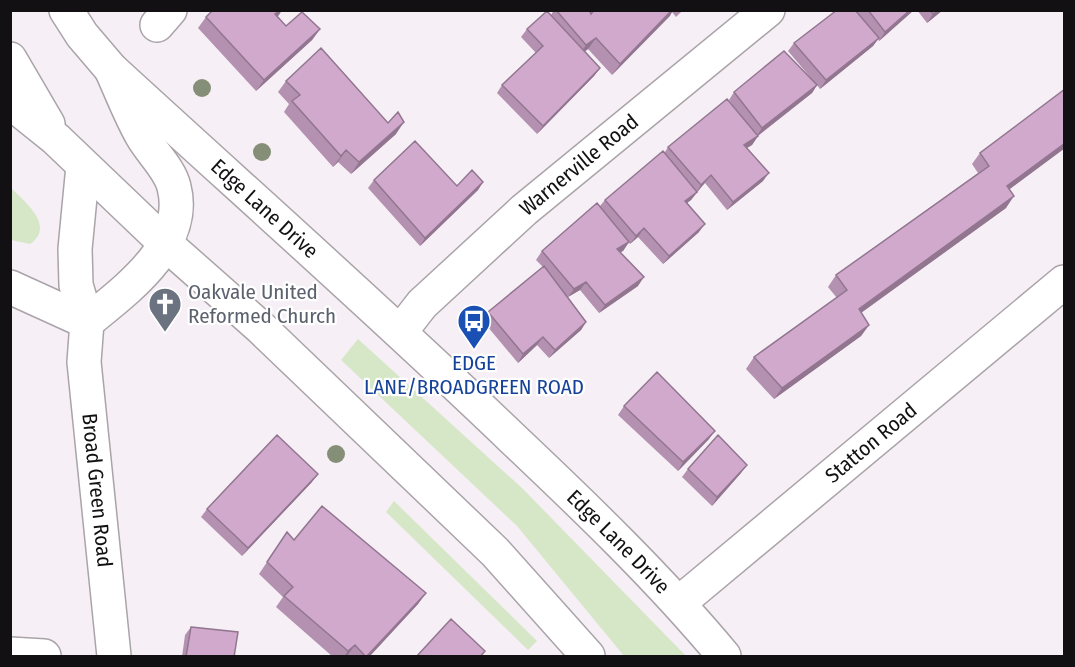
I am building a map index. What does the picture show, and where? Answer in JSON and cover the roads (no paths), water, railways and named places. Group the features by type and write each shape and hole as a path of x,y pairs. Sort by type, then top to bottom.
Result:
{"main road":[{"name":"Edge Lane Drive","path":"66,10 82,35 111,69 401,331 594,516 679,603 724,657"},
{"name":"Warnerville Road","path":"401,331 422,304 524,210 768,10"},
{"path":"10,59 56,139"},
{"path":"10,287 87,322 130,287 166,244 177,210 174,185 142,135 111,69"},
{"path":"10,102 56,139 166,244 276,342 495,552 588,657"},
{"name":"Broad Green Road","path":"83,166 75,249 76,285 87,322 84,362 114,657"},
{"name":"Statton Road","path":"679,603 1065,282"},
{"path":"10,654 44,657"}],"place":[{"name":"Oakvale United Reformed Church","path":"165,333"},
{"name":"EDGE LANE/BROADGREEN ROAD","path":"474,350"}]}
